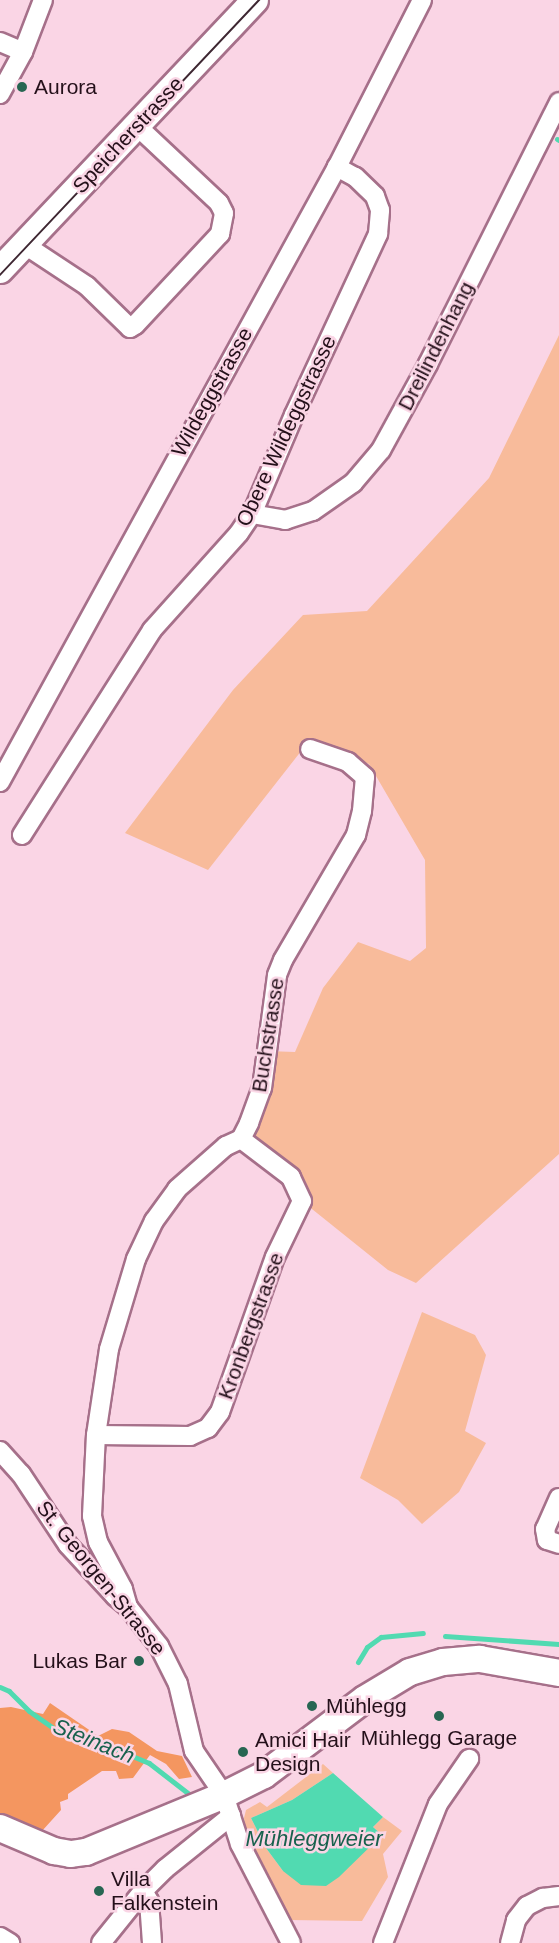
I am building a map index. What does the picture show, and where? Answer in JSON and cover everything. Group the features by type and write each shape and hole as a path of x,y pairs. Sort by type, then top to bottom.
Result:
{"street":[{"path":"0,94 23,52 43,0"},
{"name":"Speicherstrasse","path":"0,270 255,0"},
{"name":"Wildeggstrasse","path":"0,782 337,166 422,0"},
{"path":"0,42 23,52"},
{"name":"Dreilindenhang","path":"252,514 285,520 314,511 352,483 381,450 438,345 559,102"},
{"path":"25,245 87,286 130,328 143,316 220,234 224,213 219,203 137,126"},
{"name":"Obere Wildeggstrasse","path":"22,835 152,630 239,533 252,514 294,415 378,234 380,210 375,196 355,177 337,166"},
{"name":"Buchstrasse","path":"241,1138 262,1088 280,968 356,835 362,811 366,785 362,772 348,762 310,749"},
{"path":"128,1607 123,1589 103,1555 94,1531 92,1477 109,1348 144,1239 177,1189 226,1146 241,1138"},
{"name":"Kronbergstrasse","path":"96,1435 190,1436 208,1428 220,1412 275,1257 302,1201 291,1177 241,1138"},
{"name":"St. Georgen-Strasse","path":"0,1451 21,1474 68,1545 128,1607 159,1646 178,1684 194,1751 228,1806 240,1845 291,1943"},
{"path":"559,1498 547,1521 545,1535 552,1544 559,1544"},
{"path":"101,1943 143,1891 228,1806 264,1775 383,1687 426,1666 480,1659 559,1673"},
{"path":"383,1943 438,1804 469,1759"},
{"path":"0,1828 54,1851 86,1852 228,1806"},
{"path":"143,1891 149,1901 153,1943"},
{"path":"510,1943 516,1920 527,1906 543,1898 559,1896"},
{"path":"0,1937 10,1943"}],"shaded area":[{"path":"559,335 559,1154 416,1283 388,1270 302,1201 249,1144 267,1051 295,1052 323,988 358,942 410,961 426,948 425,860 369,764 309,741 208,870 125,833 233,690 303,615 367,611 489,478"},
{"path":"422,1312 475,1335 486,1355 465,1431 486,1443 459,1492 422,1524 398,1500 360,1478"},
{"path":"50,1703 98,1736 112,1729 129,1732 157,1751 182,1756 192,1777 179,1779 166,1764 150,1755 133,1778 119,1779 116,1771 102,1771 68,1794 68,1799 60,1802 61,1810 42,1831 0,1813 0,1708 11,1707 43,1714"},
{"path":"323,1764 333,1773 292,1800 251,1818 266,1848 283,1871 381,1834 373,1827 383,1817 402,1831 383,1854 388,1877 362,1921 289,1920 247,1842 244,1818 246,1810 260,1802 267,1807"}],"water":[{"name":"Mühleggweier","path":"333,1773 383,1817 373,1827 382,1835 339,1877 326,1886 301,1885 283,1871 266,1848 251,1818 292,1800"}],"waterway":[{"name":"Steinach","path":"358,1662 367,1647 381,1637 423,1633"},
{"name":"Steinach","path":"445,1636 559,1644"},
{"name":"Steinach","path":"0,1687 9,1691 29,1711 59,1732 101,1743 149,1763 189,1794"}],"tram line":[{"path":"0,275 259,0"}],"place":[{"name":"Aurora","path":"22,87"},
{"name":"Lukas Bar","path":"139,1661"},
{"name":"Mühlegg","path":"312,1706"},
{"name":"Mühlegg Garage","path":"439,1716"},
{"name":"Amici Hair Design","path":"243,1752"},
{"name":"Villa Falkenstein","path":"99,1891"}]}
